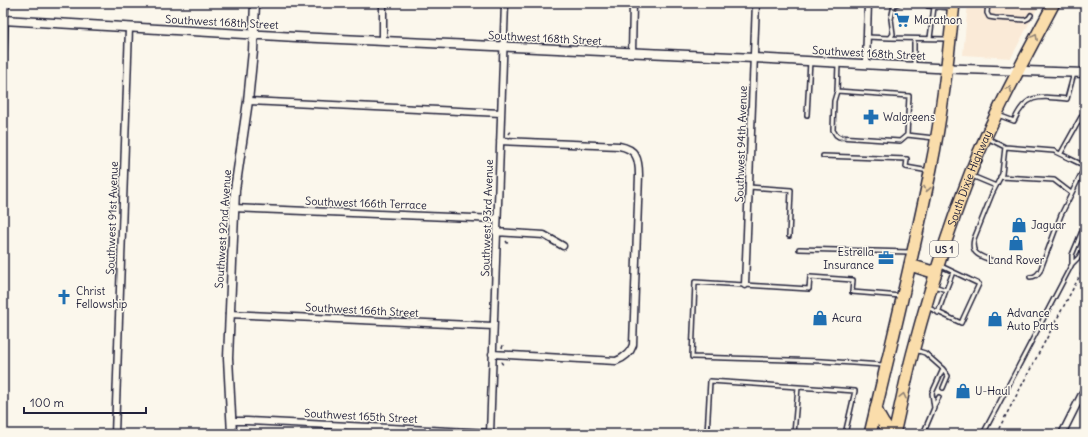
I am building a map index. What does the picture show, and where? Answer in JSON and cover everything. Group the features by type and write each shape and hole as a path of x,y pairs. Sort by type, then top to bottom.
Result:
{"highway":[{"name":"South Dixie Highway","path":"893,434 925,306 970,175 1018,71 1054,3"},
{"name":"US 1","path":"870,434 903,296 930,171 947,68 954,5"},
{"path":"910,265 937,269"},
{"path":"876,409 884,426 893,434"}],"street":[{"path":"3,70 5,3"},
{"name":"Southwest 92nd Avenue","path":"232,434 228,358 234,208 236,183 248,101 253,51 255,3"},
{"path":"382,41 384,3"},
{"name":"Southwest 93rd Avenue","path":"490,433 505,3"},
{"path":"632,53 633,3"},
{"name":"Southwest 94th Avenue","path":"745,285 756,3"},
{"path":"866,64 868,3"},
{"name":"Southwest 168th Street","path":"4,20 254,35 754,58 914,67 1085,73"},
{"name":"Southwest 91st Avenue","path":"114,434 129,28"},
{"path":"248,101 501,113"},
{"path":"492,354 613,361 625,357 633,345 639,175 638,159 636,155 630,150 619,146 500,141"},
{"name":"Southwest 166th Terrace","path":"234,208 497,219"},
{"path":"496,232 544,235 563,246"},
{"name":"Southwest 166th Street","path":"230,314 493,326"},
{"path":"1062,434 1085,388"},
{"name":"Southwest 165th Street","path":"231,421 490,433"}],"lane":[{"path":"890,38 893,34 891,19 894,5 900,3"},
{"path":"928,3 928,6 934,7 954,5"},
{"path":"988,3 987,13 989,17 1025,20 1029,18 1031,14"},
{"path":"930,38 934,7"},
{"path":"867,37 950,39"},
{"path":"914,39 914,67"},
{"path":"807,115 810,61"},
{"path":"837,91 909,96 907,135 900,141 839,137 836,135 833,130 834,100 837,91 838,63"},
{"path":"997,114 1014,121 1021,107 1027,102 1038,97 1067,99 1074,73"},
{"path":"1061,153 1085,110"},
{"path":"907,135 936,139"},
{"path":"986,138 1005,147 1054,151 1061,153 1085,166 1061,215 1040,270 1034,277 1030,277"},
{"path":"994,261 977,254 973,250 972,245 1002,174 1005,147"},
{"path":"823,156 907,159 906,168 930,171"},
{"path":"970,175 996,186"},
{"path":"1000,177 1054,180 1071,193"},
{"path":"749,187 791,190 789,236"},
{"path":"1072,264 1072,255 1085,224"},
{"path":"983,434 1072,264 1079,257 1085,247"},
{"path":"799,249 913,252"},
{"path":"925,306 961,323 979,284 953,272 937,269"},
{"path":"938,312 953,272"},
{"path":"887,365 822,360 692,357 695,282 809,289 810,277 853,280 852,292 903,296"},
{"path":"932,285 946,290"},
{"path":"914,350 925,353 943,369 948,376 943,388"},
{"path":"934,408 932,393 943,369"},
{"path":"707,434 710,381 855,391 845,434"},
{"path":"794,434 798,387"},
{"path":"923,434 939,397"}],"path":[{"path":"509,134 512,130"},
{"path":"996,434 1085,266"},
{"path":"502,348 504,343"},
{"path":"501,362 504,366"}],"shaded area":[{"path":"968,3 1040,3 1011,58 963,55"}],"place":[{"name":"Marathon","path":"902,20"},
{"name":"Walgreens","path":"871,117"},
{"name":"Jaguar","path":"1019,225"},
{"name":"Land Rover","path":"1016,243"},
{"name":"Estrella Insurance","path":"886,258"},
{"name":"Christ Fellowship","path":"64,297"},
{"name":"Acura","path":"820,318"},
{"name":"Advance Auto Parts","path":"995,319"},
{"name":"U-Haul","path":"963,391"}]}
